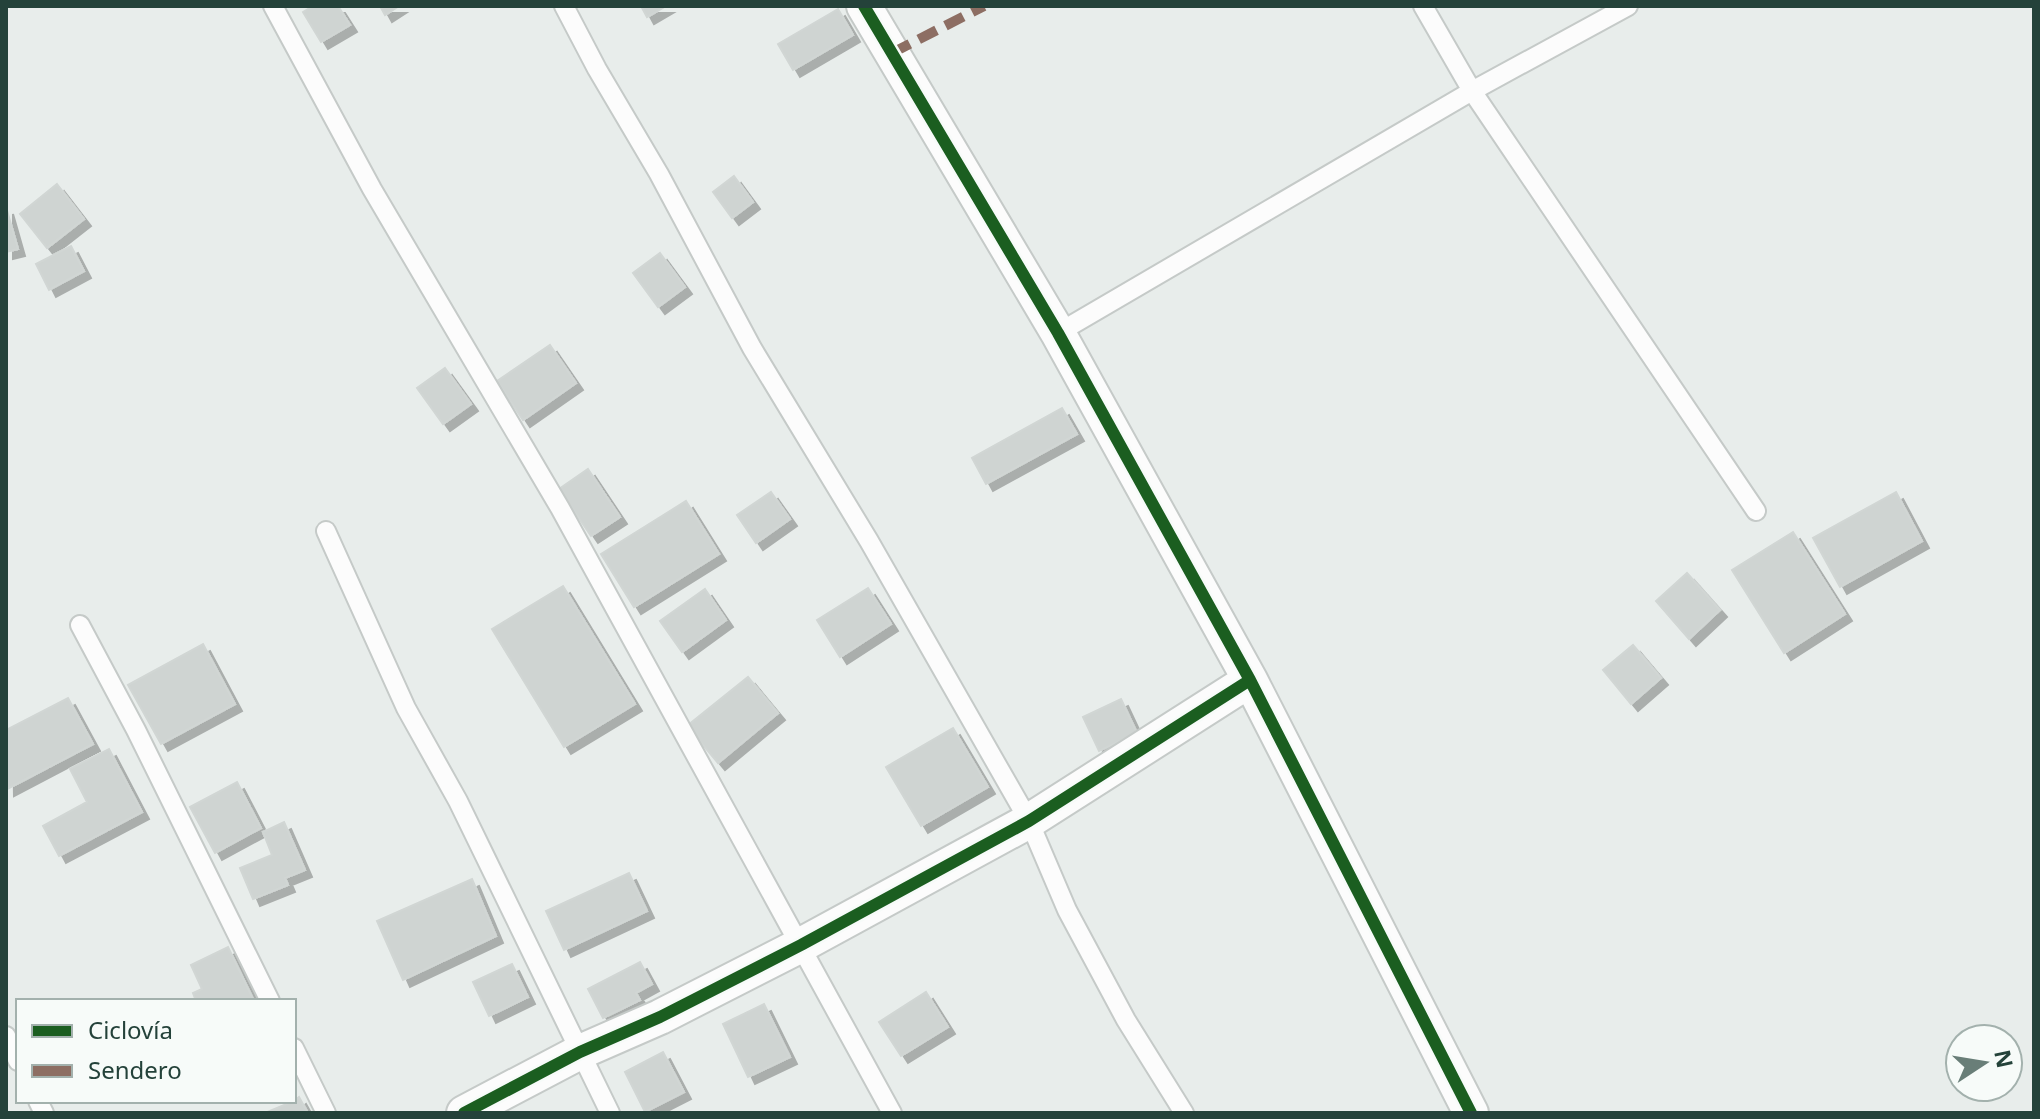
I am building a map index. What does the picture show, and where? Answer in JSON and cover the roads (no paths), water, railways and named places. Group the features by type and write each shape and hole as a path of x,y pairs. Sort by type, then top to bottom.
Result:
{"street":[{"path":"864,6 1058,333 1250,680 1471,1113"},
{"path":"464,1113 580,1052 660,1017 801,945 1029,821 1250,680"}],"lane":[{"path":"273,6 372,189 560,508 892,1113"},
{"path":"564,6 752,348 869,541 1029,821 1067,910 1126,1020 1184,1113"},
{"path":"1423,6 1472,91 1756,511"},
{"path":"1058,333 1472,91 1628,6"},
{"path":"326,531 406,708 458,801 610,1113"},
{"path":"80,625 136,730 269,999"},
{"path":"6,1036 16,1057"},
{"path":"296,1052 326,1113"}]}
